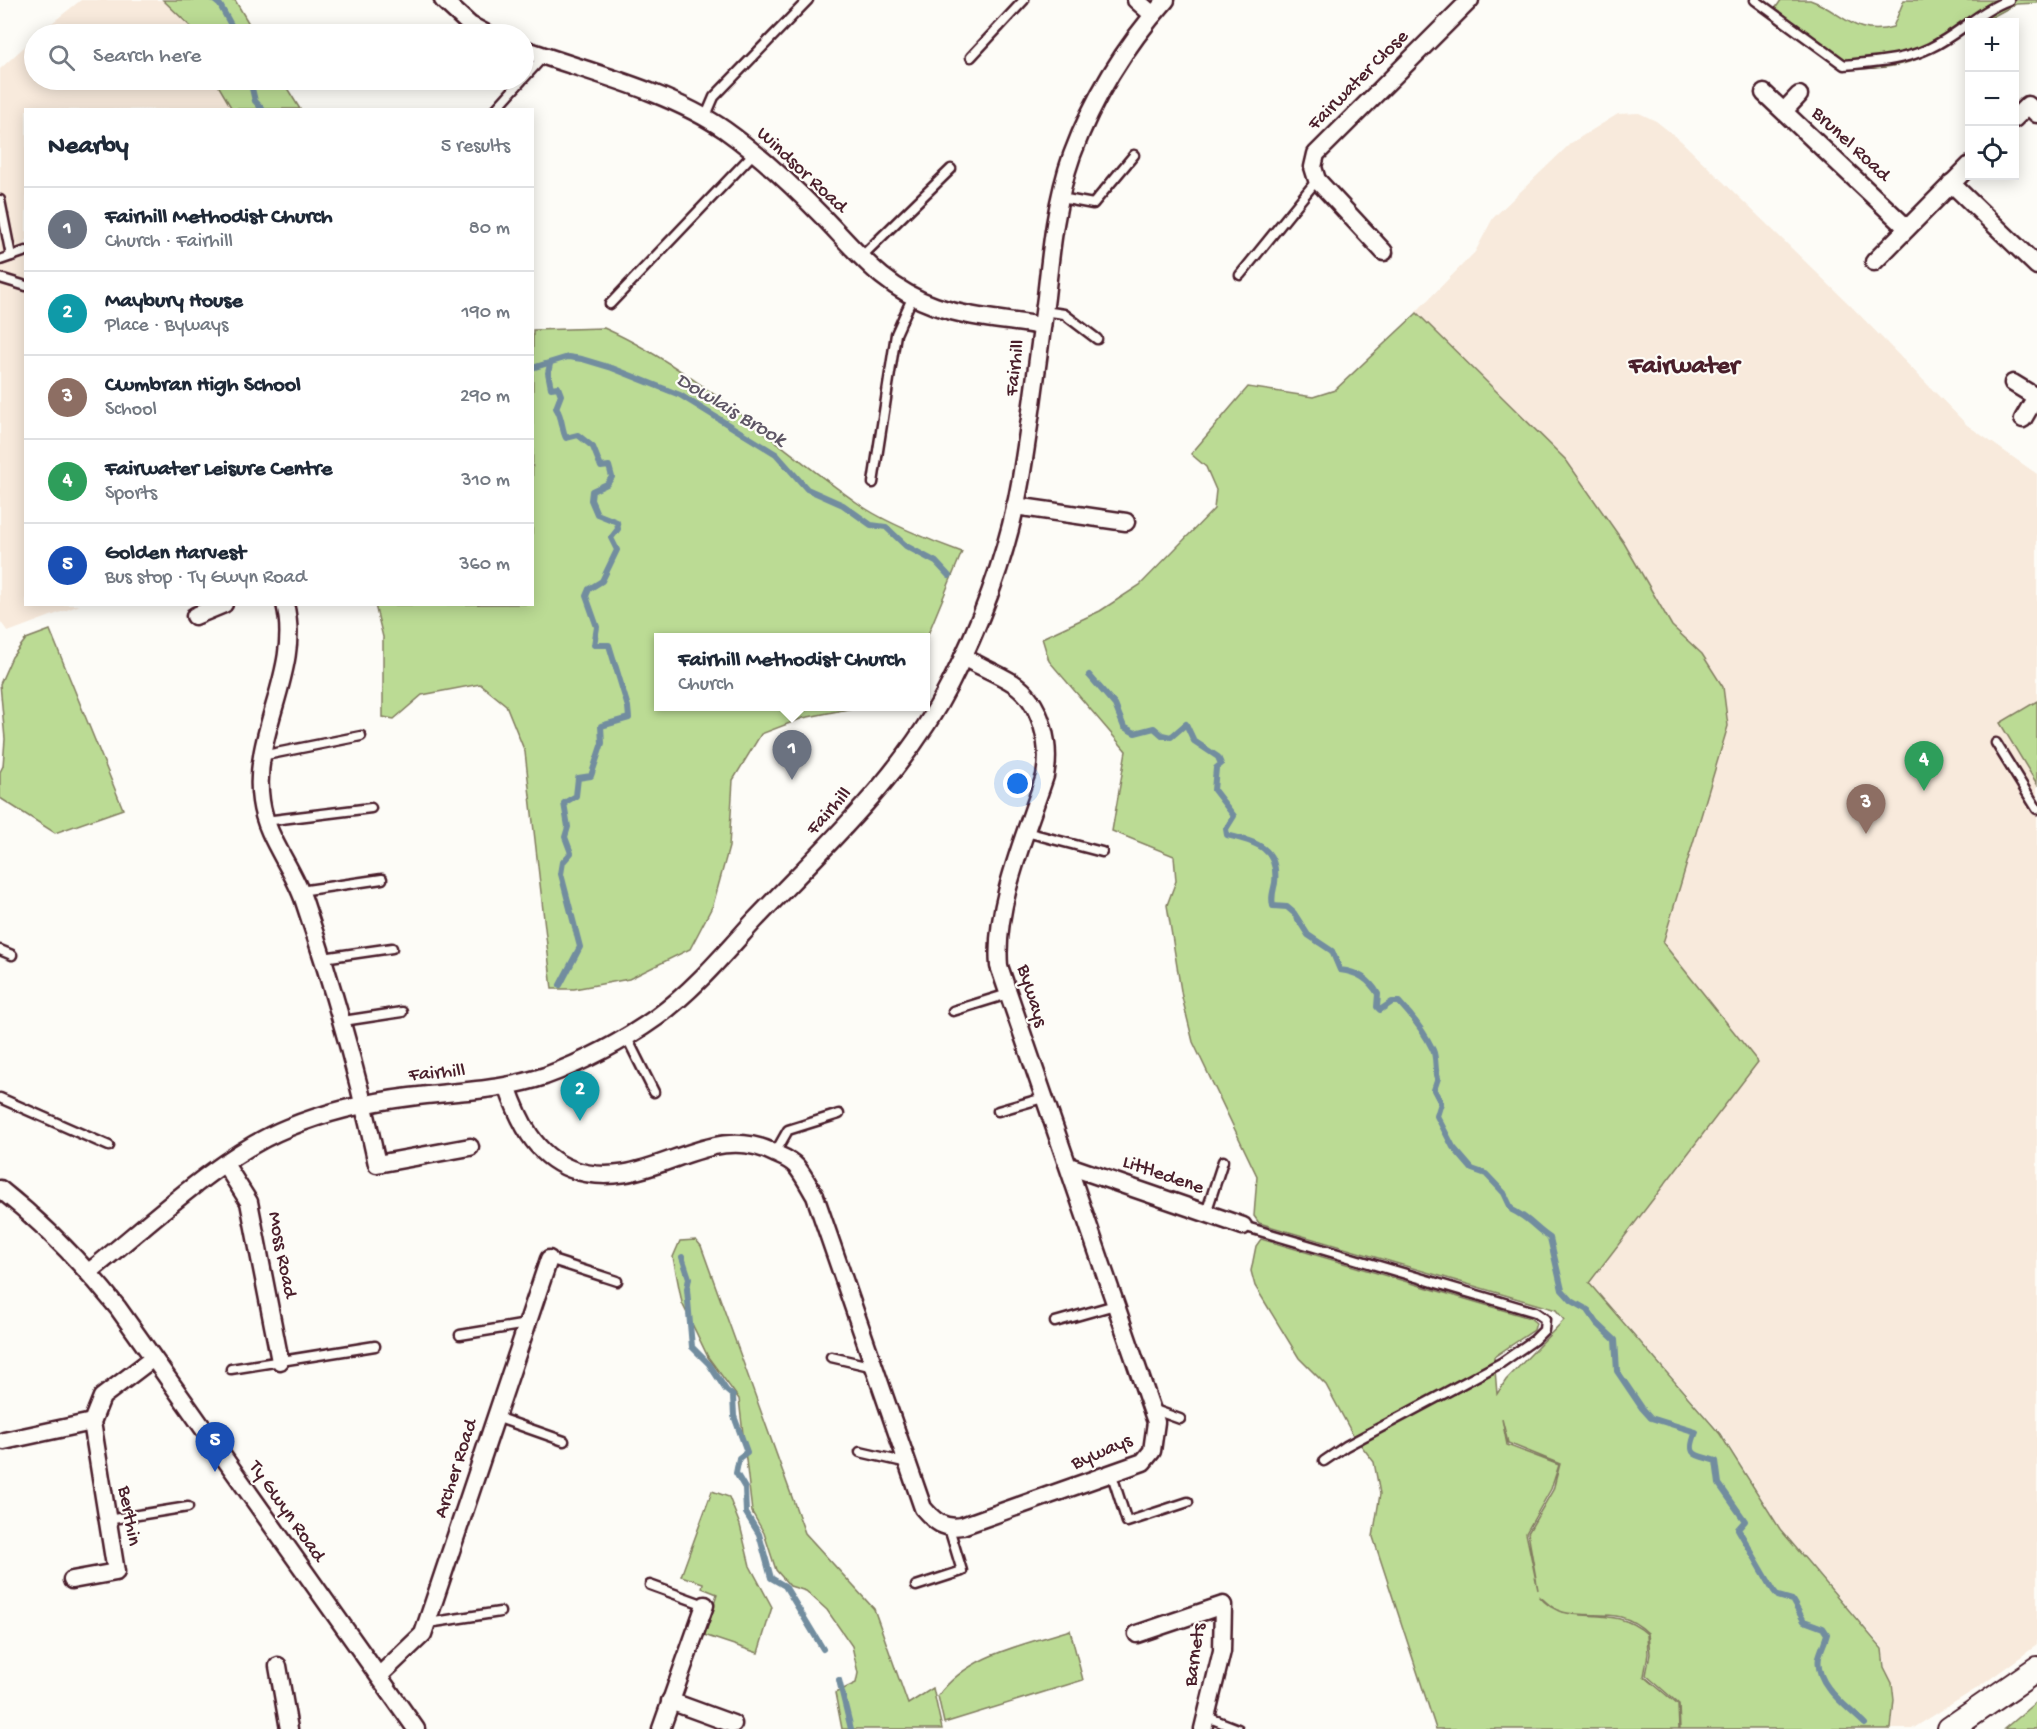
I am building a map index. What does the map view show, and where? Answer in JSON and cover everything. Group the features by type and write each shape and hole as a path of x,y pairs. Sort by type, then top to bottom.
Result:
{"street":[{"path":"443,0 471,24"},
{"path":"1136,0 1152,15"},
{"name":"Fairhill","path":"89,1272 225,1164 258,1142 286,1128 364,1104 507,1086 542,1077 627,1038 684,994 810,865 883,784 921,734 963,657 996,576 1015,506 1053,237 1071,158 1088,117 1127,49 1166,0"},
{"name":"Fairwater Close","path":"1317,180 1313,167 1316,154 1470,0"},
{"name":"Windsor Road","path":"534,52 684,106 705,118 754,153 824,218 878,275 913,296 935,306 962,313 1043,318"},
{"name":"Brunel Road","path":"1764,93 1907,228"},
{"path":"1784,111 1799,95"},
{"path":"2019,116 2033,109"},
{"path":"1874,262 1965,170"},
{"path":"1317,180 1384,252"},
{"path":"1951,183 2037,266"},
{"path":"2013,383 2036,396 2023,419"},
{"path":"1015,506 1126,522"},
{"path":"195,616 219,606"},
{"path":"285,606 288,640 285,669 266,728 259,774 265,821 300,891 323,958 343,1021 377,1164 470,1147"},
{"name":"Byways","path":"949,1528 1112,1475 1143,1462 1152,1450 1156,1422 999,966 997,942 1002,916 1048,758 1047,740 1031,703 1015,684 963,657"},
{"path":"507,1086 531,1140 558,1164 585,1174 606,1177 628,1174 728,1143 758,1144 795,1164 815,1196 924,1508 935,1522 949,1528"},
{"name":"Moss Road","path":"225,1164 249,1202 280,1361"},
{"name":"Littledene","path":"1069,1166 1243,1226"},
{"name":"Ty Gwyn Road","path":"0,1189 51,1233 89,1272 118,1308 416,1729"},
{"name":"Archer Road","path":"379,1676 423,1634 428,1623 549,1259"},
{"path":"3,1441 92,1422 102,1397 152,1359"},
{"name":"Berthin","path":"72,1580 116,1572 92,1422"},
{"path":"661,1729 705,1605"},
{"name":"Barnets","path":"1137,1634 1223,1605 1222,1651 1205,1723"},
{"path":"278,1666 289,1729"},
{"path":"1950,1729 2037,1669"},
{"path":"670,1701 733,1724"}],"lane":[{"path":"705,118 714,96 808,0"},
{"path":"971,57 1024,0"},
{"path":"1755,0 1844,65 1893,60 1930,48 1993,6 2008,0"},
{"path":"534,67 544,56"},
{"path":"497,108 513,90"},
{"path":"610,304 754,153"},
{"path":"1061,198 1093,204 1134,155"},
{"path":"860,258 951,169"},
{"path":"1240,275 1317,180"},
{"path":"0,200 11,256"},
{"path":"0,260 24,252"},
{"path":"0,278 24,285"},
{"path":"873,483 896,334 913,296"},
{"path":"1043,318 1064,314 1096,339"},
{"path":"261,756 361,736"},
{"path":"1995,743 2037,809"},
{"path":"265,821 372,808"},
{"path":"1026,832 1102,852"},
{"path":"300,891 382,879"},
{"path":"323,958 392,948"},
{"path":"0,950 12,955"},
{"path":"953,1011 1008,994"},
{"path":"343,1021 402,1012"},
{"path":"627,1038 654,1092"},
{"path":"0,1098 109,1146"},
{"path":"998,1112 1043,1098"},
{"path":"775,1154 788,1130 839,1114"},
{"path":"1206,1213 1223,1161"},
{"path":"1243,1226 1535,1312 1545,1319 1544,1330 1534,1340 1501,1363 1346,1446 1324,1461"},
{"path":"549,1259 617,1281"},
{"path":"1055,1323 1115,1305"},
{"path":"460,1335 528,1324"},
{"path":"231,1369 375,1347"},
{"path":"831,1357 874,1367"},
{"path":"1152,1409 1180,1419"},
{"path":"496,1417 564,1441"},
{"path":"860,1452 908,1464"},
{"path":"1112,1475 1127,1522 1188,1502"},
{"path":"107,1520 188,1507"},
{"path":"916,1586 962,1571 949,1528"},
{"path":"650,1585 705,1605"},
{"path":"428,1623 500,1612"},
{"path":"1205,1723 1238,1729"}],"shaded area":[{"path":"81,0 207,0 224,24 51,24"},
{"path":"24,47 24,90 247,90 253,108 24,108 24,606 77,606 8,632 0,621 0,69"},
{"path":"1639,113 1656,121 1680,140 1850,305 1967,425 2037,474 2037,1645 1979,1687 1912,1729 1892,1729 1895,1699 1892,1682 1885,1667 1883,1648 1781,1529 1721,1433 1590,1283 1758,1062 1663,943 1728,725 1723,687 1702,654 1672,626 1625,543 1566,460 1416,312 1475,252 1493,218 1571,143 1618,114"}],"green space":[{"path":"163,0 235,0 249,24 188,24"},
{"path":"1781,0 1810,0 1858,26 1880,29 1893,27 1904,0 2037,0 2037,3 2016,4 1990,18 1965,18 1965,32 1911,62 1864,69 1844,69 1839,55 1775,9"},
{"path":"221,90 288,90 299,108 231,108"},
{"path":"1417,313 1566,460 1624,543 1672,626 1702,654 1723,687 1728,726 1663,943 1758,1062 1589,1283 1720,1434 1780,1529 1882,1649 1884,1667 1892,1683 1894,1700 1891,1729 1680,1729 1679,1704 1646,1675 1650,1654 1648,1633 1637,1624 1617,1616 1577,1614 1618,1619 1633,1624 1647,1634 1648,1654 1644,1676 1678,1705 1679,1729 1436,1729 1373,1537 1380,1494 1374,1462 1353,1435 1326,1385 1299,1358 1255,1286 1251,1271 1256,1246 1261,1239 1530,1318 1536,1323 1534,1330 1494,1357 1497,1394 1506,1380 1564,1320 1556,1310 1259,1223 1254,1216 1257,1176 1193,1042 1182,997 1167,905 1176,881 1174,856 1112,831 1126,751 1049,661 1042,638 1100,611 1140,585 1214,509 1216,490 1206,467 1191,454 1248,387 1313,397 1335,390","holes":["1502,1419 1508,1443 1560,1464 1553,1490 1528,1533 1538,1590 1526,1533 1551,1489 1559,1465 1507,1445"]},
{"path":"604,328 638,345 703,387 869,511 909,531 962,552 928,633 654,633 654,711 838,711 803,718 761,734 733,780 729,847 713,905 690,949 629,979 574,989 552,989 525,752 506,705 480,684 422,695 394,719 383,717 383,637 375,606 534,606 534,330"},
{"path":"50,630 123,809 55,833 0,798 0,772 3,766 5,739 0,684 12,657 26,639"},
{"path":"2037,701 2037,784 2000,723"},
{"path":"696,1240 701,1246 805,1533 874,1609 908,1704 933,1688 942,1729 842,1729 835,1693 856,1683 858,1673 852,1646 827,1610 806,1591 790,1586 776,1570 764,1533 752,1512 739,1399 708,1357 682,1303 673,1257 680,1241"},
{"path":"712,1491 729,1497 740,1525 750,1566 772,1607 758,1653 704,1635 717,1594 702,1588 703,1583 681,1576"},
{"path":"1070,1630 1083,1680 944,1723 938,1696 965,1670 1016,1646"},
{"path":"2037,1701 2037,1729 2004,1729"}],"waterway":[{"name":"Dowlais Brook","path":"214,0 220,5 230,24"},
{"name":"Dowlais Brook","path":"252,90 255,101 261,108"},
{"name":"Dowlais Brook","path":"534,367 568,357 582,359 612,368 680,395 776,454 807,489 843,505 871,525 886,527 906,546 936,562 949,576"},
{"path":"550,364 548,373 551,388 558,387 561,395 556,408 566,438 578,435 593,447 601,467 609,466 612,477 607,484 592,491 591,500 597,514 617,522 618,529 611,538 617,550 602,581 589,589 586,596 597,627 594,645 609,645 628,707 629,718 601,726 602,743 591,776 578,778 576,796 564,803 568,827 565,837 571,853 563,862 561,874 580,947 560,985"},
{"name":"Dowlais Brook","path":"1089,675 1115,705 1124,727 1135,733 1154,728 1162,735 1171,737 1186,724 1194,741 1218,757 1221,764 1216,768 1214,790 1234,816 1226,829 1227,835 1256,844 1269,854 1275,871 1273,906 1287,907 1294,913 1308,935 1332,951 1340,970 1352,972 1371,984 1378,994 1377,1007 1380,1010 1392,1002 1399,1002 1418,1025 1434,1053 1438,1078 1434,1090 1441,1103 1437,1116 1453,1147 1472,1169 1486,1174 1504,1193 1512,1210 1550,1238 1562,1290 1572,1301 1588,1310 1597,1323 1615,1340 1617,1371 1642,1408 1651,1418 1696,1432 1692,1451 1698,1456 1716,1461 1719,1484 1745,1521 1738,1529 1774,1591 1778,1596 1792,1600 1804,1621 1823,1628 1827,1634 1819,1657 1819,1667 1827,1686 1865,1724"},
{"path":"682,1257 689,1278 687,1289 692,1347 709,1364 726,1390 733,1396 734,1416 747,1452 739,1458 736,1473 745,1488 746,1513 759,1534 771,1578 785,1586 823,1649"},
{"path":"839,1680 851,1729"}],"place":[{"name":"Fairhill Methodist Church","path":"792,780"},
{"name":"Fairwater Leisure Centre","path":"1924,791"},
{"name":"Cwmbran High School","path":"1866,834"},
{"name":"Maybury House","path":"580,1121"},
{"name":"Golden Harvest","path":"215,1472"}],"district":[{"name":"Fairwater","path":"1684,367"}]}
